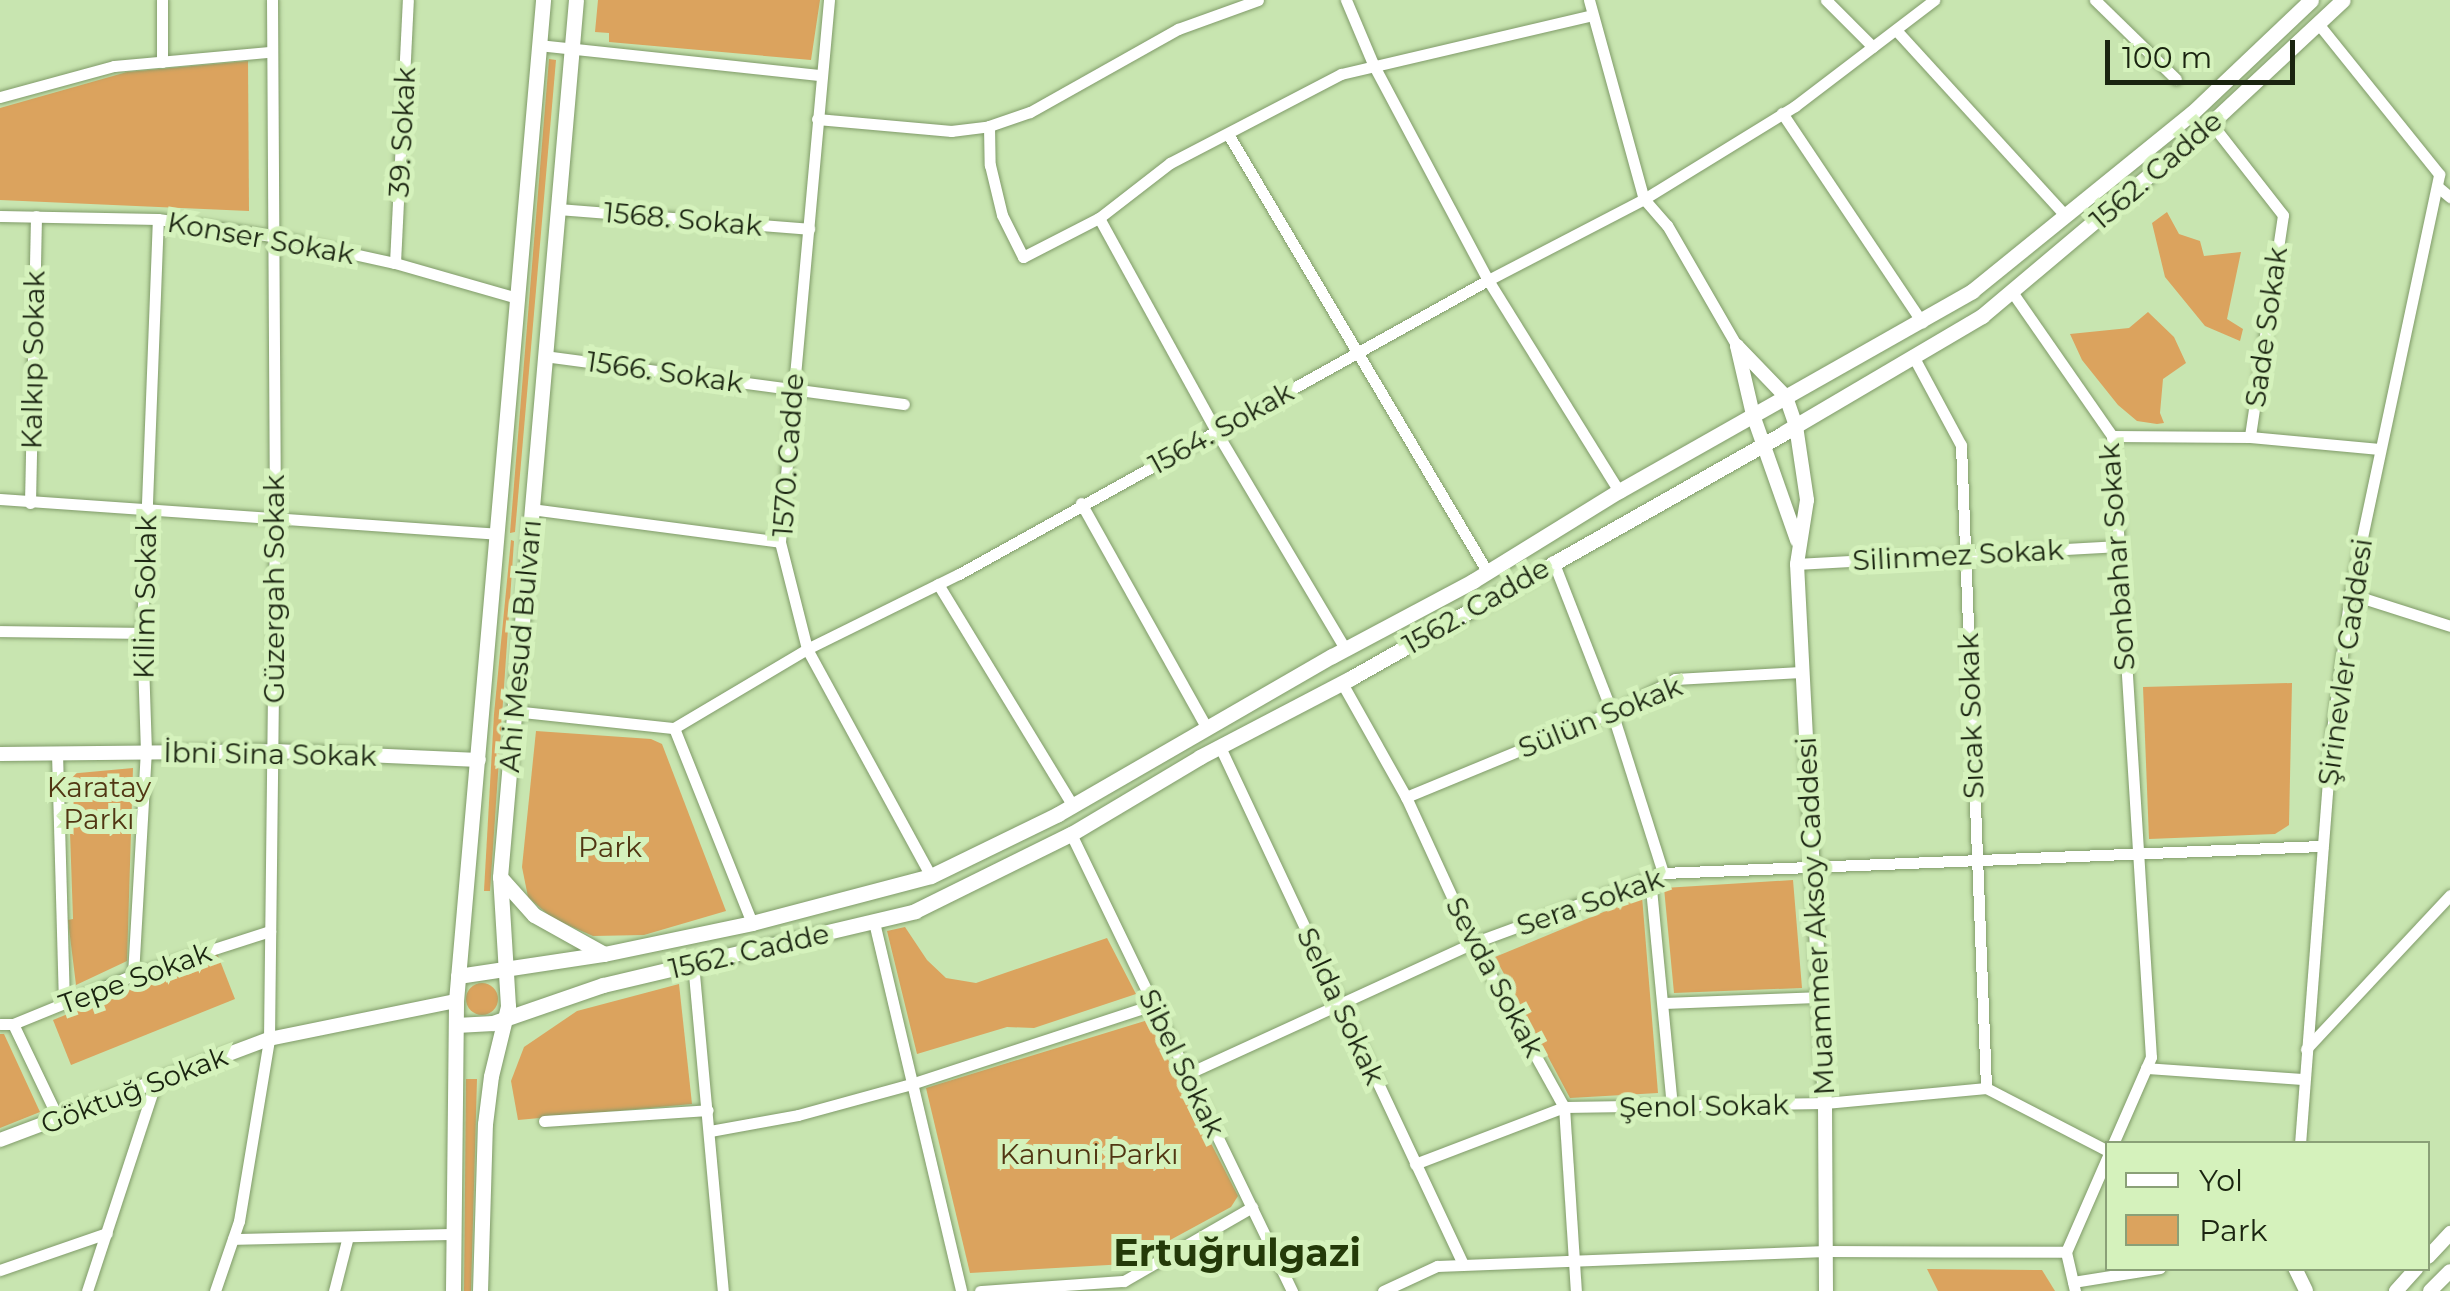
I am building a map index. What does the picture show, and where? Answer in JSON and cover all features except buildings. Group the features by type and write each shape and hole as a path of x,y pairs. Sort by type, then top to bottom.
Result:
{"main road":[{"name":"Ahi Mesud Bulvarı","path":"454,1291 456,1002 543,0"},
{"name":"Ahi Mesud Bulvarı","path":"480,1291 485,1124 490,1076 506,1019 500,877 576,0"},
{"name":"1562. Cadde","path":"456,1025 479,1026 603,985 915,911 1071,834 1765,444 1982,316 2211,122 2343,0"},
{"name":"1562. Cadde","path":"458,976 604,954 752,923 930,876 1073,806 1345,649 1488,573 1619,491 1972,291 2192,113 2307,1"},
{"path":"500,877 534,915 604,954"}],"street":[{"path":"162,0 162,62"},
{"name":"Güzergah Sokak","path":"215,1291 233,1239 268,1039 276,520 269,52 272,0"},
{"name":"39. Sokak","path":"395,263 408,0"},
{"name":"1570. Cadde","path":"829,0 780,542 808,649 930,876"},
{"path":"817,119 951,130 989,126 1030,112 1178,28 1258,0"},
{"path":"1346,0 1373,64 1488,280 1619,491"},
{"path":"1589,0 1644,199 1667,225 1737,346 1786,397 1796,426 1807,500 1798,540"},
{"path":"1826,0 1873,47"},
{"name":"1564. Sokak","path":"674,728 808,649 938,584 1488,280 1644,199 1782,113 1934,0"},
{"path":"2096,0 2176,79"},
{"path":"989,126 990,166 1002,215 1023,258 1098,218 1170,163 1342,74 1592,15"},
{"path":"2319,25 2434,164 2438,187 2450,197"},
{"path":"1896,30 2064,214"},
{"path":"539,46 820,74"},
{"path":"0,97 114,66 269,52"},
{"path":"1782,113 1922,322"},
{"name":"Sade Sokak","path":"2211,122 2283,215 2250,437"},
{"path":"1228,134 1488,573"},
{"name":"Şirinevler Caddesi","path":"2300,1141 2322,846 2350,594 2438,187"},
{"name":"1568. Sokak","path":"556,208 809,229"},
{"name":"Konser Sokak","path":"0,216 158,219 272,236 395,263 517,298"},
{"name":"Kalkıp Sokak","path":"30,503 36,216"},
{"path":"1098,218 1217,433 1345,649"},
{"name":"Kilim Sokak","path":"134,975 146,752 142,634 158,219"},
{"name":"Sonbahar Sokak","path":"2012,292 2112,436 2150,1057 2146,1068"},
{"path":"1737,346 1754,416 1798,540"},
{"name":"1566. Sokak","path":"544,356 904,404"},
{"name":"Sıcak Sokak","path":"1912,356 1960,445 1986,1088"},
{"path":"2112,436 2250,437 2379,449"},
{"path":"0,499 497,534"},
{"path":"1081,503 1207,728"},
{"path":"531,508 780,542"},
{"name":"Muammer Aksoy Caddesi","path":"1798,540 1825,1103 1826,1291"},
{"name":"Silinmez Sokak","path":"1797,564 2118,546"},
{"path":"1553,561 1612,712 1663,873"},
{"path":"938,584 1073,806"},
{"path":"2350,594 2450,626"},
{"path":"0,631 142,634"},
{"name":"Sülün Sokak","path":"1406,796 1612,712 1675,680 1802,672"},
{"name":"Sevda Sokak","path":"1342,683 1406,796 1472,943 1564,1107 1576,1291"},
{"path":"514,711 674,728 752,923"},
{"name":"Selda Sokak","path":"1220,747 1462,1264"},
{"name":"İbni Sina Sokak","path":"0,754 274,751 480,760"},
{"path":"57,753 64,1003"},
{"name":"Sibel Sokak","path":"1071,834 1292,1291"},
{"name":"Sera Sokak","path":"1187,1074 1472,943 1663,873 2322,846"},
{"path":"1650,878 1672,1108"},
{"path":"2306,1050 2450,896"},
{"path":"874,922 961,1291"},
{"name":"Tepe Sokak","path":"7,1024 134,975 270,931"},
{"path":"693,962 723,1291"},
{"path":"1663,1002 1817,997"},
{"name":"Göktuğ Sokak","path":"0,1140 268,1039 456,1002"},
{"path":"710,1131 798,1115 911,1084 1154,1005"},
{"path":"7,1024 58,1118"},
{"path":"2114,1141 2146,1068 2304,1079"},
{"path":"86,1291 156,1082"},
{"path":"1986,1088 2105,1152"},
{"name":"Şenol Sokak","path":"1415,1164 1564,1107 1825,1103 1986,1088"},
{"path":"544,1121 708,1110"},
{"path":"2105,1161 2066,1252 2074,1286 2146,1271"},
{"path":"980,1291 1125,1286 1252,1207"},
{"path":"0,1270 107,1233"},
{"path":"2430,1255 2450,1233"},
{"path":"233,1239 347,1240 454,1234"},
{"path":"336,1287 347,1240"},
{"path":"1383,1291 1437,1266 1462,1264 1826,1252 2066,1252"},
{"path":"2430,1291 2450,1270"},
{"path":"2396,1291 2414,1271"}],"green space":[{"path":"598,0 820,0 811,60 609,42 609,33 595,32"},
{"path":"549,59 556,60 515,532 510,533"},
{"path":"248,61 249,211 0,200 0,108 127,72"},
{"path":"2167,212 2179,234 2200,241 2204,256 2241,252 2227,319 2243,329 2240,341 2205,326 2165,277 2152,223"},
{"path":"2148,312 2174,337 2186,363 2163,379 2160,413 2164,423 2157,424 2137,421 2118,405 2082,360 2070,334 2129,328"},
{"path":"511,540 514,541 490,891 484,891 494,714"},
{"path":"2292,683 2289,825 2275,834 2149,839 2143,687"},
{"name":"Park","path":"536,731 651,739 662,744 726,911 644,935 593,936 552,918 528,897 522,867"},
{"name":"Karatay Parkı","path":"133,768 127,961 76,985 68,920 73,919 68,774"},
{"path":"1793,880 1802,988 1674,993 1664,888"},
{"path":"1642,896 1658,1093 1570,1098 1495,957"},
{"path":"905,927 927,960 946,978 976,983 1107,938 1136,994 1034,1028 1007,1027 917,1054 887,931"},
{"path":"217,953 235,999 71,1065 53,1020"},
{"path":"482,983 493,988 498,999 493,1010 482,1015 471,1010 466,999 471,988"},
{"path":"679,984 692,1104 518,1120 511,1081 524,1047 577,1011"},
{"name":"Kanuni Parkı","path":"1148,1020 1238,1196 1231,1207 1126,1264 970,1273 926,1088"},
{"path":"0,1034 4,1034 40,1112 0,1128"},
{"path":"466,1079 477,1079 471,1291 464,1291"},
{"path":"1927,1269 2042,1270 2055,1291 1938,1291"}],"district":[{"name":"Ertuğrulgazi","path":"1237,1253"}]}
